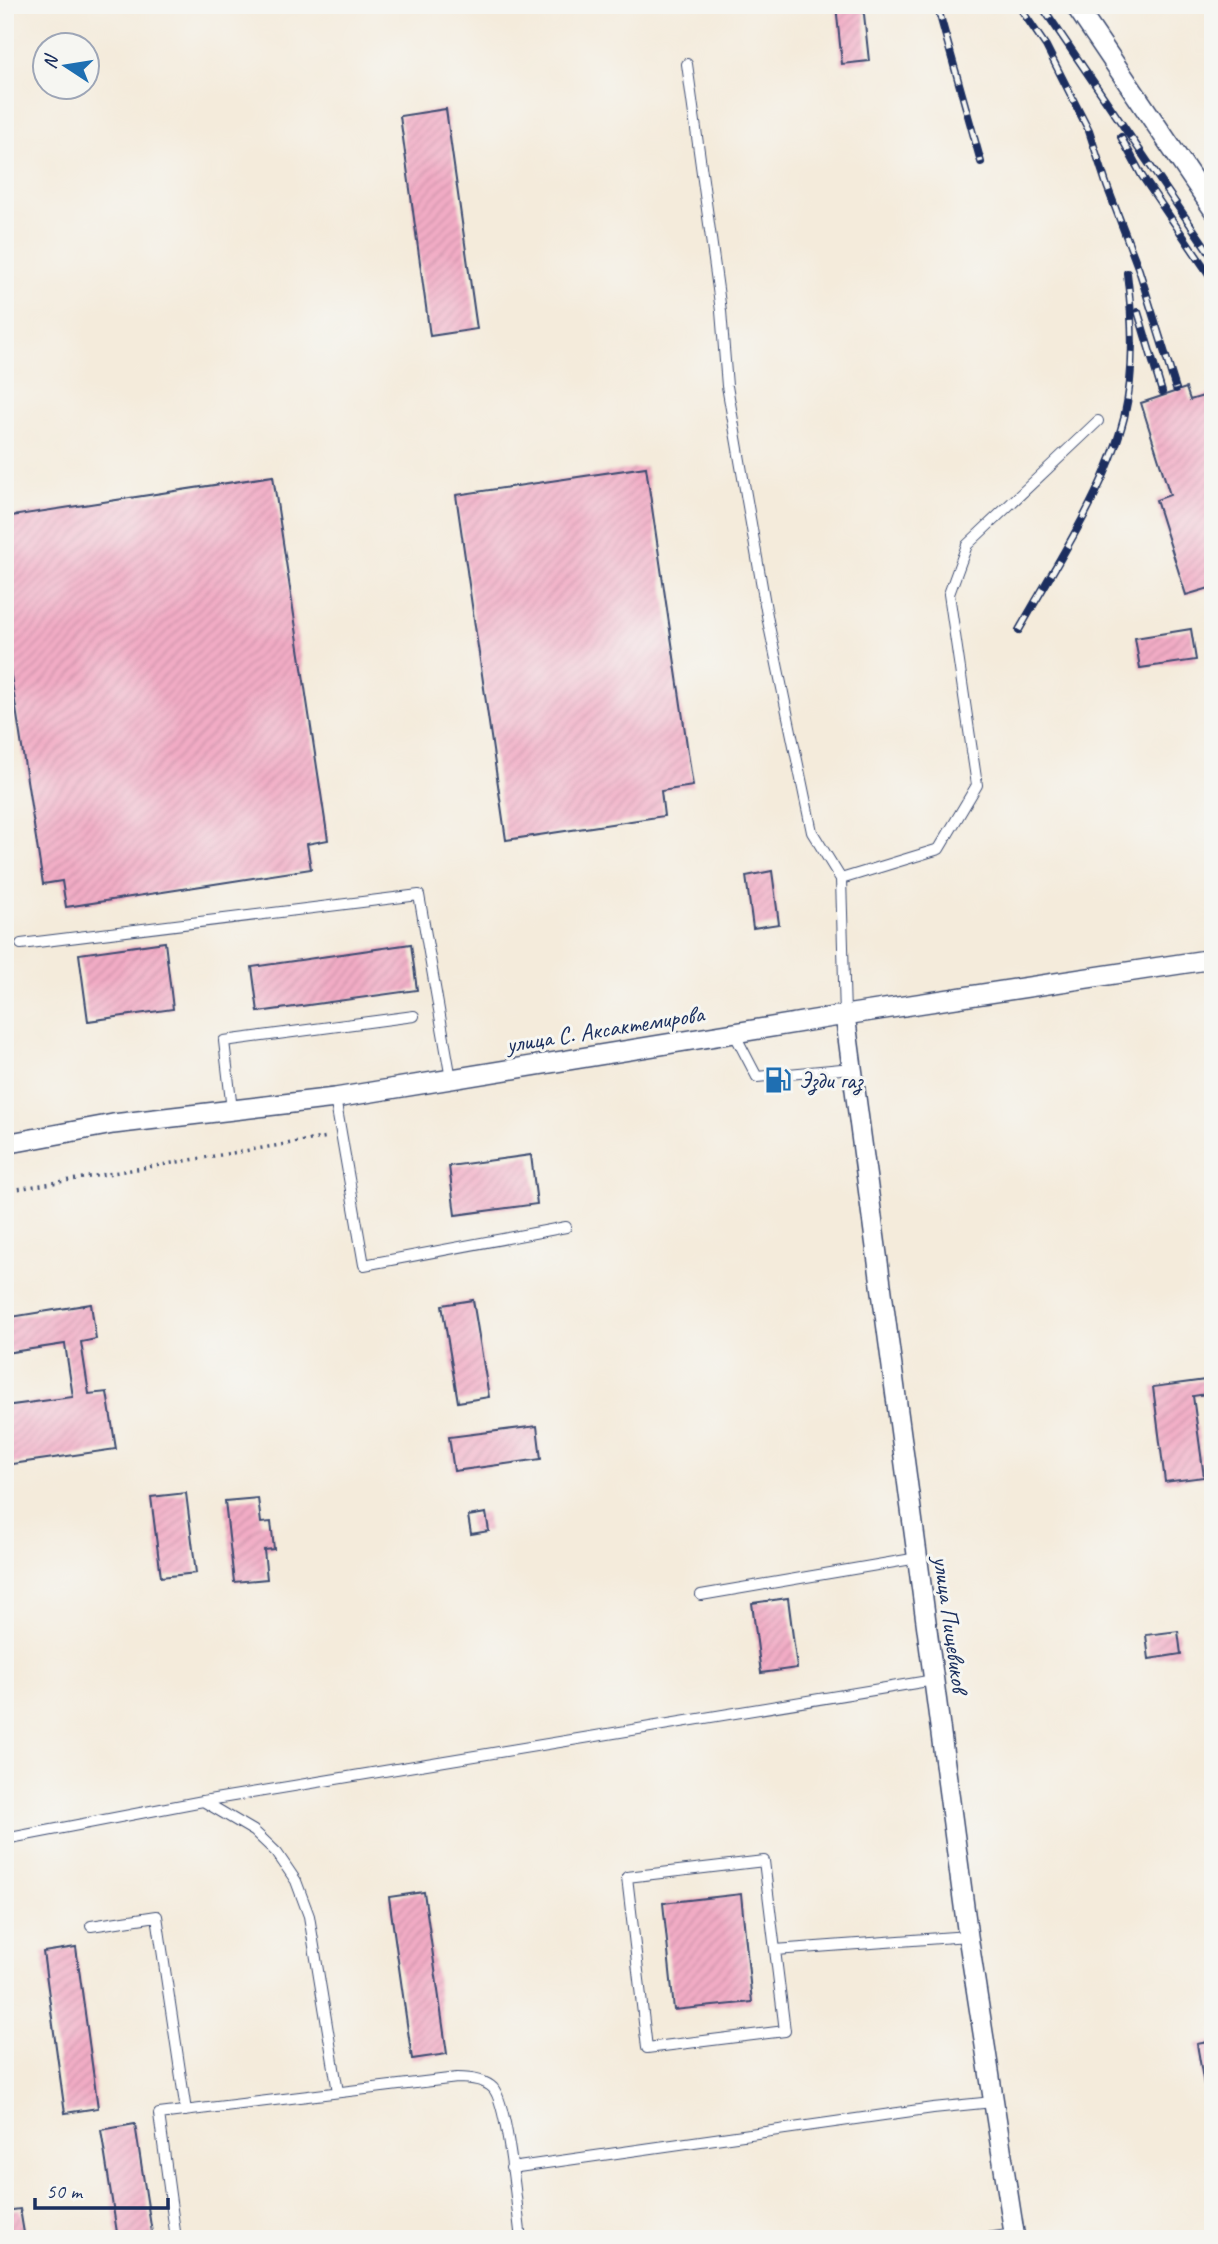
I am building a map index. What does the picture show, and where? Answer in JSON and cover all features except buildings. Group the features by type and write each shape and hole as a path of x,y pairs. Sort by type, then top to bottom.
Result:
{"street":[{"path":"1075,5 1213,209"},
{"name":"улица С. Аксактемирова","path":"5,1144 113,1124 335,1098 845,1015 1213,959"},
{"name":"улица Пищевиков","path":"845,1015 968,1936 1014,2236"}],"lane":[{"path":"687,64 722,311 727,386 768,621 812,832 841,878 845,1015"},
{"path":"841,878 939,849 977,785 949,594 967,545 1098,421"},
{"path":"21,944 419,895 452,1079"},
{"path":"232,1110 224,1041 414,1016"},
{"path":"734,1033 757,1077 852,1068"},
{"path":"335,1098 365,1265 566,1227"},
{"path":"701,1595 918,1558"},
{"path":"5,1839 203,1801 934,1680"},
{"path":"203,1801 254,1831 277,1853 296,1881 309,1916 338,2092"},
{"path":"764,1861 775,1950 785,2031 647,2048 627,1877 764,1861"},
{"path":"91,1926 157,1916 186,2111"},
{"path":"775,1950 968,1936"},
{"path":"176,2239 159,2114 457,2078 475,2078 493,2088 503,2109 521,2239"},
{"path":"511,2168 933,2108 993,2102"},
{"path":"981,2239 1014,2236"}],"path":[{"path":"5,1191 341,1134"}],"railway":[{"path":"937,5 981,162"},
{"path":"1018,5 1046,46 1089,131 1139,270 1176,389"},
{"path":"1041,5 1213,258"},
{"path":"1121,137 1142,176 1213,280"},
{"path":"1019,630 1092,500 1116,446 1130,382 1132,346 1127,273"},
{"path":"1138,312 1162,392"}],"place":[{"name":"Эзди газ","path":"778,1080"}]}
